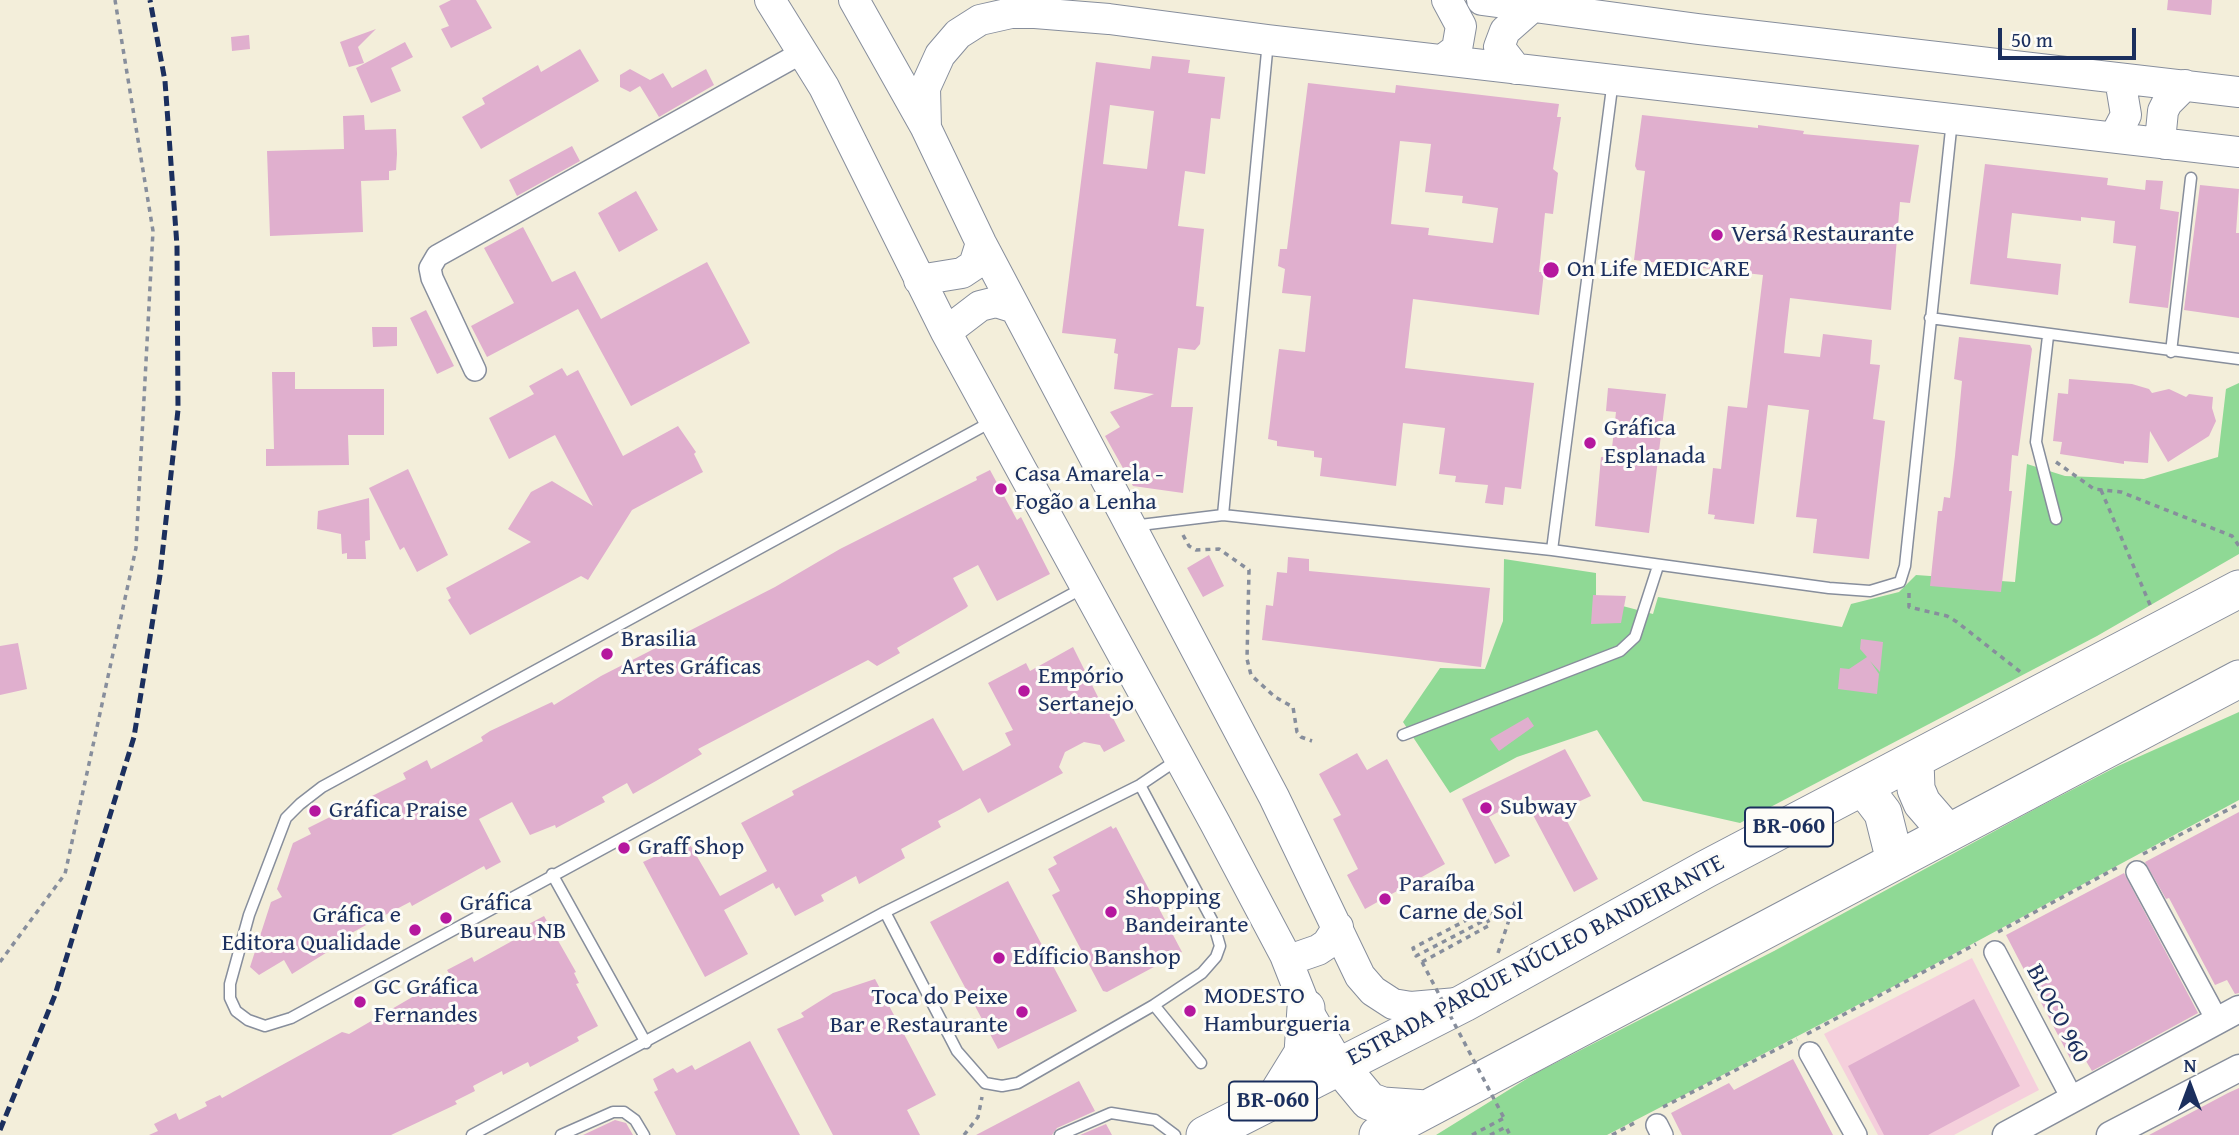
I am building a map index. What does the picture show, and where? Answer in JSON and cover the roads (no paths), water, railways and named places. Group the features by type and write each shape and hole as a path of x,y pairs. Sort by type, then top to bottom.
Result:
{"highway":[{"name":"ESTRADA PARQUE NÚCLEO BANDEIRANTE","path":"1205,1135 1340,1066 1454,996 1864,788 2239,589"},
{"path":"1378,1135 2239,679"},
{"path":"1915,761 1916,789 1922,803 1948,834"},
{"path":"1864,788 1883,813 1895,861"},
{"path":"1274,1101 1303,1053 1306,1008"},
{"path":"1340,1066 1368,1101 1383,1106 1426,1110"}],"main road":[{"path":"769,0 803,52 946,331 1180,758 1285,955 1306,1008 1340,1066"},
{"path":"853,0 926,128 981,243 1132,526 1338,927 1360,976 1373,991 1393,1004 1411,1007 1454,996"},
{"path":"1445,58 1457,49 1461,26 1447,0"},
{"path":"1482,0 1530,9 2239,92"},
{"path":"926,128 925,89 931,71 958,34 980,20 1011,13 1100,9 1268,40 1445,58 1516,69 1953,117 2239,152"},
{"path":"1516,69 1499,47 1505,30 1530,9"},
{"path":"2115,136 2126,115 2120,79"},
{"path":"2165,144 2161,131 2164,111 2167,103 2185,85"},
{"path":"919,280 962,273 974,265 981,243"},
{"path":"946,331 980,306 996,302 1015,308"},
{"path":"1285,955 1292,958 1318,950 1327,944 1338,927"}],"street":[{"path":"475,370 432,278 430,268 437,256 803,52"},
{"path":"2006,1135 2228,1015 2129,866"},
{"name":"BLOCO 960","path":"1987,945 2073,1100"},
{"path":"1810,1053 1856,1135"},
{"path":"2110,1135 2239,1068"}],"lane":[{"path":"1223,515 1268,40"},
{"path":"1552,550 1613,78"},
{"path":"1132,526 1223,515 1552,550 1658,566 1870,591 1900,582 1905,566 1953,117"},
{"path":"2171,352 2191,177"},
{"path":"1930,318 2048,336 2239,359"},
{"path":"2048,336 2036,442 2056,519"},
{"path":"994,421 322,788 300,804 286,818 249,915 230,984 230,998 236,1011 247,1020 265,1026 291,1018 1086,586"},
{"path":"1403,735 1620,651 1635,637 1658,566"},
{"path":"472,1135 885,912 1140,785 1180,758"},
{"path":"885,912 957,1051 985,1083 1002,1086 1018,1083 1202,974 1216,957 1220,946 1213,922 1140,785"},
{"path":"552,874 646,1043"},
{"path":"1154,1004 1201,1063"},
{"path":"561,1135 613,1112 624,1112 635,1119 644,1135"},
{"path":"1060,1135 1111,1113 1156,1119 1175,1135"}],"railway":[{"path":"0,1130 55,995 134,737 160,575 178,410 177,246 165,81 150,0"}],"place":[{"name":"Versá Restaurante","path":"1717,235"},
{"name":"On Life MEDICARE","path":"1551,270"},
{"name":"Gráfica Esplanada","path":"1590,443"},
{"name":"Casa Amarela - Fogão a Lenha","path":"1001,489"},
{"name":"Brasilia Artes Gráficas","path":"607,654"},
{"name":"Empório Sertanejo","path":"1024,691"},
{"name":"Subway","path":"1486,808"},
{"name":"Gráfica Praise","path":"315,811"},
{"name":"Graff Shop","path":"624,848"},
{"name":"Paraíba Carne de Sol","path":"1385,899"},
{"name":"Shopping Bandeirante","path":"1111,912"},
{"name":"Gráfica Bureau NB","path":"446,918"},
{"name":"Gráfica e Editora Qualidade","path":"415,930"},
{"name":"Edíficio Banshop","path":"999,958"},
{"name":"GC Gráfica Fernandes","path":"360,1002"},
{"name":"MODESTO Hamburgueria","path":"1190,1011"},
{"name":"Toca do Peixe Bar e Restaurante","path":"1022,1012"}]}
